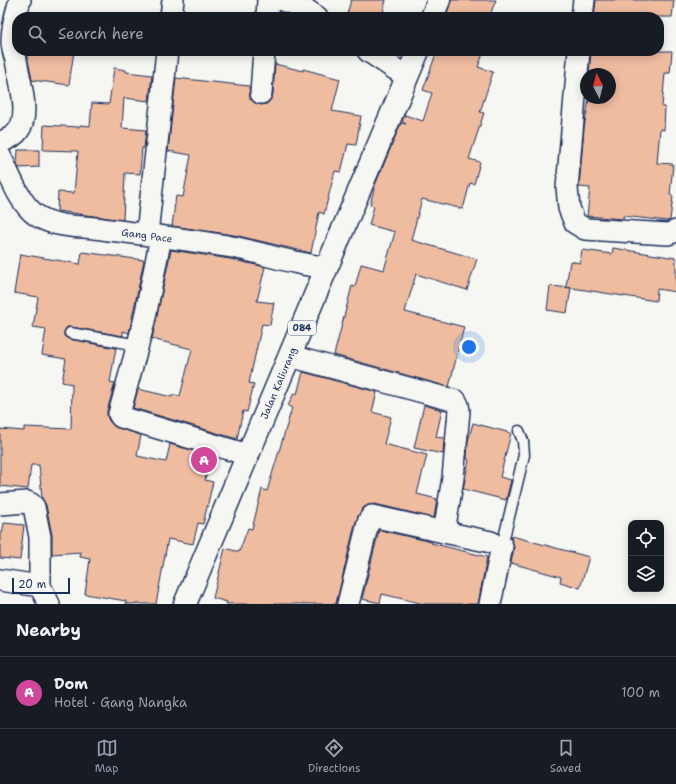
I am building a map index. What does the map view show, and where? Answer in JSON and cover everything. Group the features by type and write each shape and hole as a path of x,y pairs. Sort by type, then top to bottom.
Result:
{"main road":[{"path":"434,12 439,0"},
{"name":"Jalan Kaliurang","path":"185,604 416,56"}],"street":[{"path":"17,12 20,0"},
{"path":"171,12 172,0"},
{"path":"267,12 268,0"},
{"path":"282,0 302,7 310,12"},
{"path":"583,12 584,0"},
{"path":"0,142 11,137 17,132 22,125 24,116 22,93 15,56"},
{"path":"167,56 149,300 138,345 119,409 119,414 121,417 248,455"},
{"path":"261,93 264,56"},
{"path":"376,56 407,77"},
{"path":"579,56 567,188 569,208 575,223 585,229 668,234 676,231"},
{"name":"Gang Pace","path":"0,156 21,198 28,208 46,220 65,226 154,236 233,248 300,263 327,267"},
{"path":"290,356 456,401 459,411 454,471 444,532"},
{"path":"0,504 27,502 34,507 40,537 44,595 0,580"},
{"path":"348,604 367,527 372,516 497,544 490,604"}],"lane":[{"path":"70,333 138,345"},
{"path":"497,544 524,455 523,441 519,431"}],"building":[{"path":"351,0 386,0 383,12 348,12"},
{"path":"451,0 496,0 491,12 447,12"},
{"path":"596,0 674,0 672,17 664,17 664,12 595,12"},
{"path":"664,51 672,51 670,73 665,73 662,107 665,107 664,130 660,129 657,163 673,164 670,195 673,196 670,220 623,216 623,219 587,216 590,188 579,187 584,128 588,104 616,104 616,68 590,68 591,56 664,56"},
{"path":"27,56 73,56 69,85 32,80"},
{"path":"435,56 482,56 478,67 493,72 480,112 484,113 469,159 480,162 474,184 470,183 463,209 422,199 411,240 477,259 467,290 416,274 405,312 464,327 449,387 334,355 352,286 355,287 361,264 384,270 395,232 369,225 374,206 370,205 375,185 401,123 406,124 402,121 405,115 423,121 432,93 423,90"},
{"path":"275,64 303,71 303,69 340,79 332,111 361,116 356,145 348,144 341,172 335,171 324,214 319,212 311,253 234,235 172,226 176,196 183,197 191,155 168,151 176,78 249,86 250,99 261,105 267,104 273,94"},
{"path":"114,68 126,70 126,72 152,75 149,101 124,98 122,128 146,130 144,148 142,148 140,174 125,173 123,220 57,211 58,192 74,193 78,151 43,150 44,125 79,127 80,125 90,126 92,103 109,104"},
{"path":"18,150 39,150 39,167 19,168 17,165"},
{"path":"613,248 676,258 676,292 657,289 656,301 566,287 570,261 580,263 582,250 612,254"},
{"path":"171,250 230,259 265,267 257,301 274,303 270,325 262,324 249,383 254,384 247,412 243,411 237,439 133,408 138,389 172,397 173,395 180,396 192,349 152,339"},
{"path":"82,252 144,260 129,333 123,331 123,336 71,327 67,327 64,332 64,336 69,339 116,348 110,382 115,383 107,411 109,421 118,428 141,435 137,456 166,462 170,444 211,456 205,480 213,482 203,524 198,523 193,544 168,539 156,604 126,604 126,601 85,594 90,559 80,557 81,552 52,554 52,535 46,505 42,498 39,465 31,465 28,489 0,486 0,429 24,431 24,427 71,429 72,384 62,382 66,359 42,355 46,329 33,327 38,297 14,293 20,254 80,264"},
{"path":"550,286 571,288 567,313 547,310"},
{"path":"303,372 377,392 372,412 391,417 384,444 427,455 417,494 437,499 434,518 375,504 368,505 363,508 355,524 336,604 226,604 227,602 213,598 225,548 239,552 248,528 252,529 262,489 267,491 292,408 288,406 294,393 297,394"},
{"path":"424,405 442,410 436,437 444,438 443,454 414,448"},
{"path":"473,423 511,433 500,477 511,480 506,500 463,489 469,460 467,459 468,441"},
{"path":"4,523 24,525 20,560 0,558 0,533 2,533"},
{"path":"379,530 432,542 431,543 487,557 478,604 424,604 382,594 380,603 362,599"},
{"path":"512,536 589,557 580,588 560,582 561,577 511,563 514,548 511,539"}],"place":[{"name":"Dom","path":"204,460"}]}
